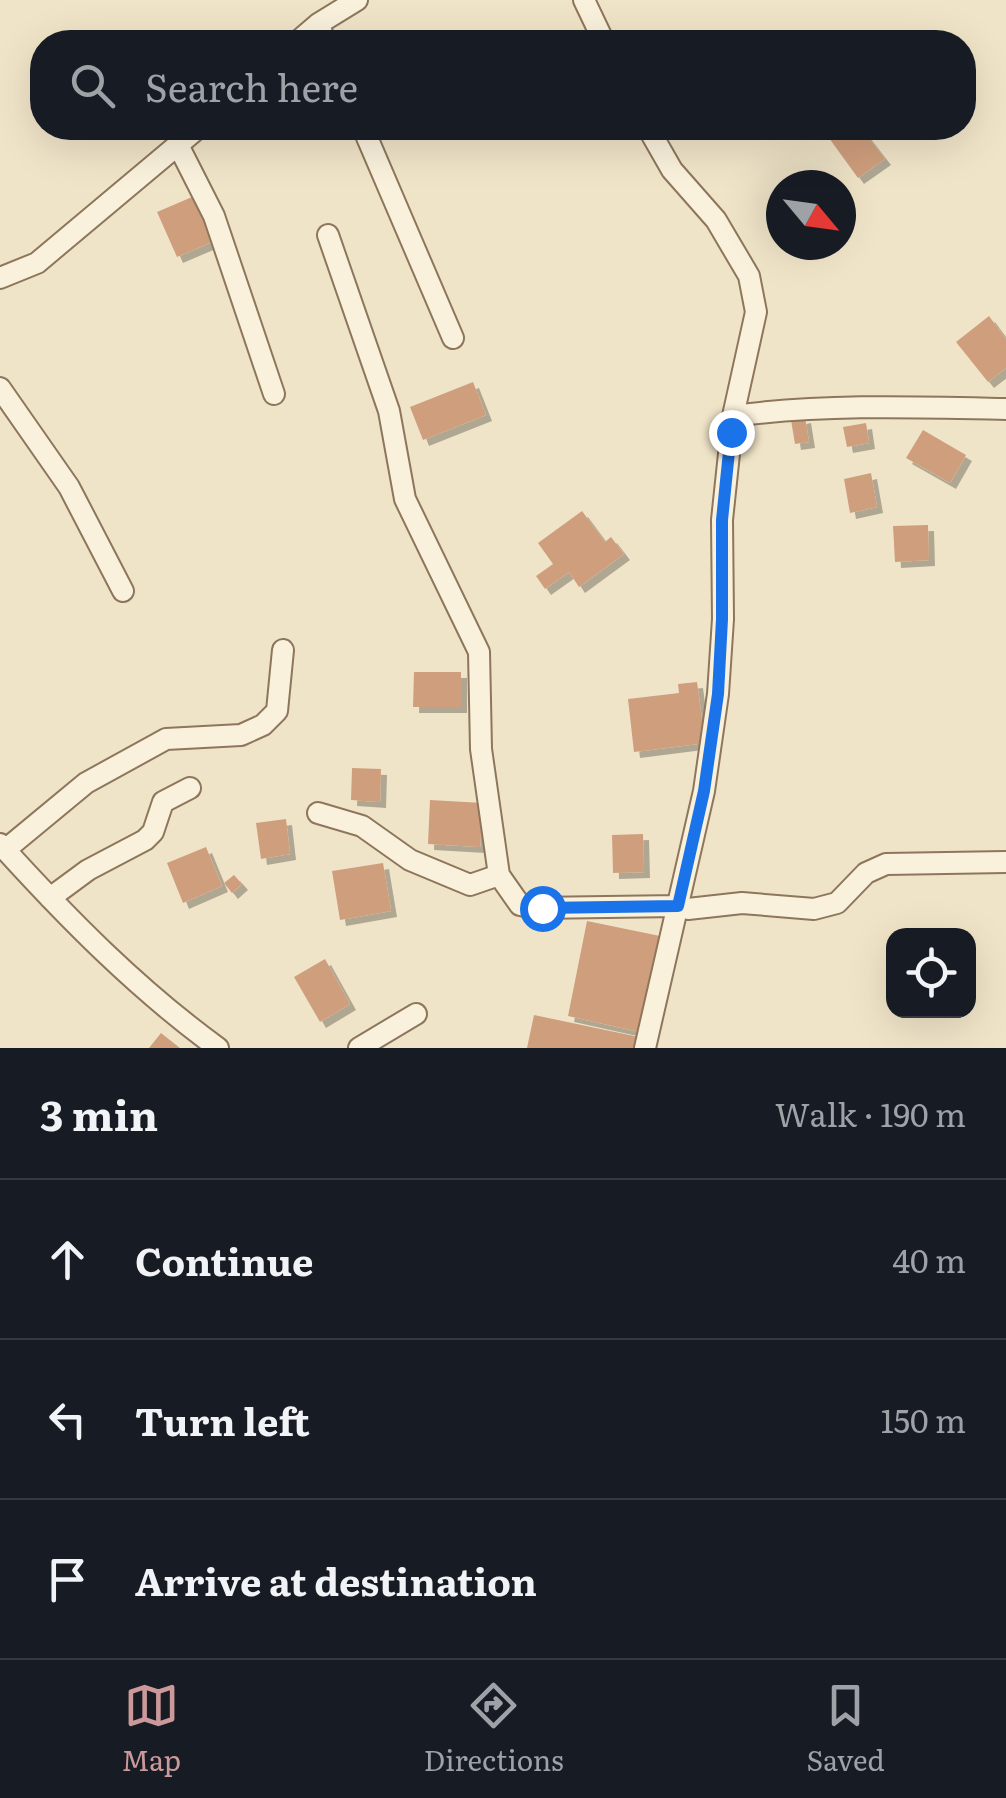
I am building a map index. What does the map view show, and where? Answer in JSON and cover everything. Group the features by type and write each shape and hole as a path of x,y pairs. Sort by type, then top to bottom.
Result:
{"street":[{"path":"325,30 356,0"},
{"path":"584,0 598,30"},
{"path":"0,278 37,263 183,140"},
{"path":"368,140 453,338"},
{"path":"645,1048 704,791 718,694 722,520 732,416 754,326 752,285 716,220 672,170 655,140"},
{"path":"178,144 214,216 274,394"},
{"path":"328,235 389,411 405,499 479,652 481,749 500,875 520,905 688,909 742,903 814,909 836,903 866,873 886,864 1006,862"},
{"path":"0,388 69,487 123,592"},
{"path":"732,416 782,409 872,406 1006,409"},
{"path":"218,1048 174,1016 90,940 3,847 86,783 166,738 232,736 264,726 277,711 284,650"},
{"path":"50,898 88,870 145,840 153,832 162,802 190,788"},
{"path":"318,813 362,826 410,860 470,885 500,875"},
{"path":"359,1048 416,1014"}],"building":[{"path":"830,140 870,140 885,159 858,178 856,170"},
{"path":"199,194 219,239 177,257 157,212"},
{"path":"989,316 1006,339 1006,368 988,382 956,342"},
{"path":"473,382 486,415 423,440 410,407"},
{"path":"805,417 809,442 795,444 791,420"},
{"path":"866,423 869,443 847,447 843,427"},
{"path":"923,430 966,455 950,483 906,458"},
{"path":"871,473 877,507 850,513 844,479"},
{"path":"582,511 605,542 611,537 624,554 579,587 569,572 545,589 536,576 553,564 538,543"},
{"path":"928,525 929,560 895,562 893,526"},
{"path":"414,672 461,672 461,707 413,707"},
{"path":"697,682 705,743 634,752 628,699 679,693 678,684"},
{"path":"352,768 381,769 380,802 351,800"},
{"path":"430,800 483,803 480,847 428,844"},
{"path":"286,819 290,854 261,859 256,823"},
{"path":"643,834 644,872 613,873 612,835"},
{"path":"206,847 222,886 183,903 167,863"},
{"path":"383,863 391,911 340,920 332,871"},
{"path":"234,875 242,884 232,893 224,883"},
{"path":"587,921 660,936 640,1032 568,1016"},
{"path":"325,959 350,1004 320,1022 294,977"},
{"path":"534,1015 639,1037 636,1048 527,1048"},
{"path":"161,1033 180,1048 149,1048"}],"route":[{"path":"542,908 678,906 704,791 718,694 722,520 731,432"}]}
